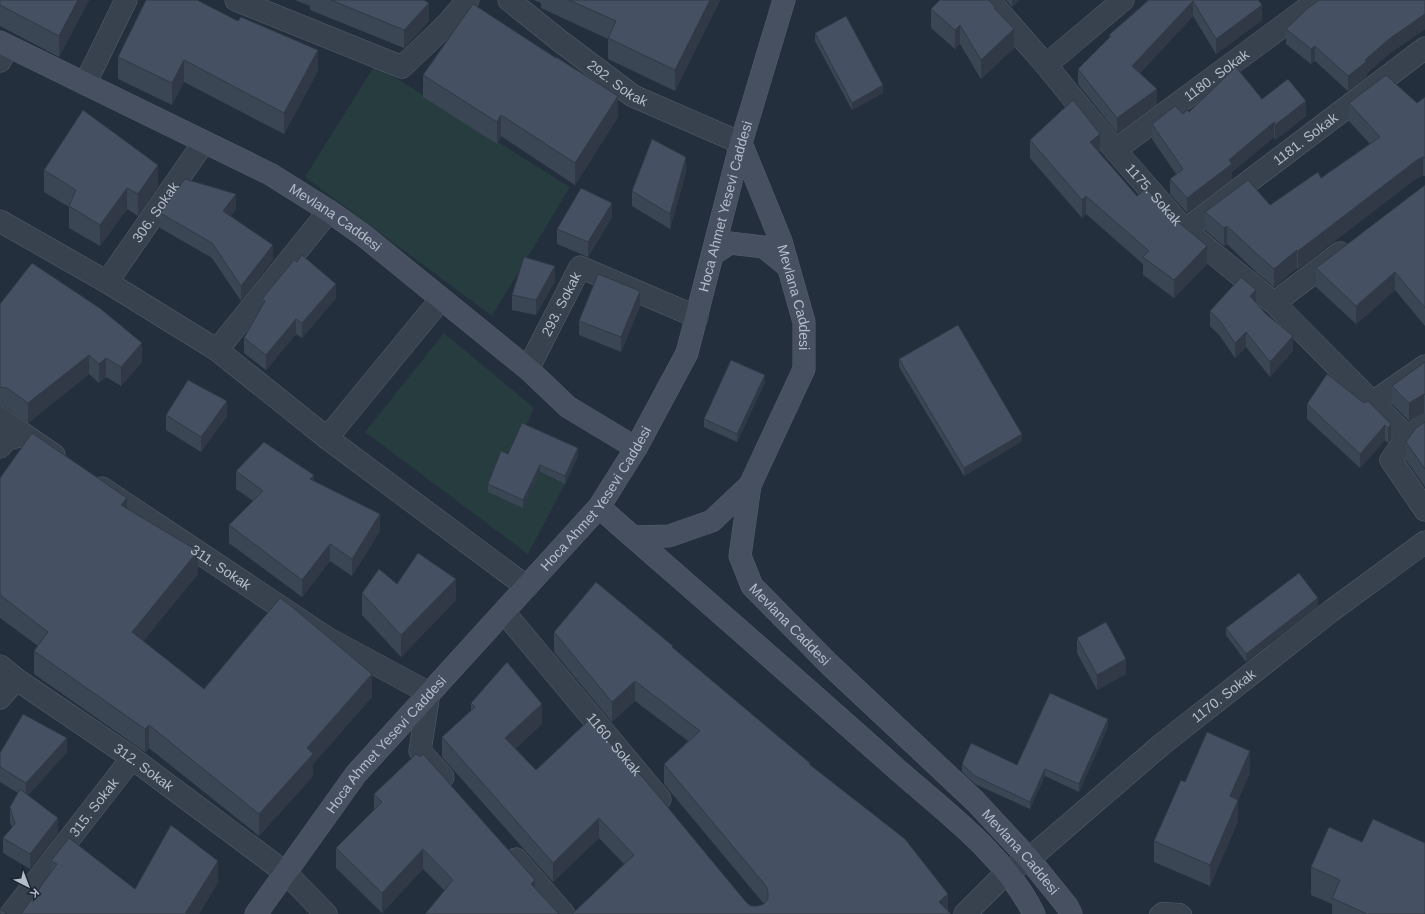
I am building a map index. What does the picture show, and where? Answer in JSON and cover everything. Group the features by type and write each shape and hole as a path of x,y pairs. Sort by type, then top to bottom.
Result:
{"main road":[{"name":"Hoca Ahmet Yesevi Caddesi","path":"256,914 356,774 599,507 636,448 687,353 742,142 784,0"},
{"name":"Mevlana Caddesi","path":"2,50 85,84 270,174 363,235 528,369 568,407 636,448"},
{"name":"Mevlana Caddesi","path":"742,142 781,241 804,322 804,369 750,485 740,556 752,586 829,664 975,801 1029,859 1067,906 1071,914"},
{"path":"713,254 730,243 764,247 788,266"},
{"path":"634,537 669,536 712,521 750,485"},
{"name":"Mevlana Caddesi","path":"599,507 807,688 970,833 1008,872 1028,901 1034,914"}],"street":[{"path":"85,84 126,0"},
{"path":"236,0 402,67 446,25 468,0"},
{"name":"292. Sokak","path":"509,0 633,96 742,142"},
{"name":"1175. Sokak","path":"989,0 1046,65 1115,150 1185,230 1274,303 1407,437"},
{"path":"1046,65 1123,0"},
{"name":"1180. Sokak","path":"1115,150 1318,0"},
{"name":"1181. Sokak","path":"1185,230 1425,48"},
{"name":"306. Sokak","path":"107,282 204,142"},
{"path":"217,350 329,212"},
{"path":"0,221 107,282 217,350 326,438 527,587"},
{"path":"1274,303 1356,241"},
{"name":"293. Sokak","path":"528,369 580,267 697,316"},
{"path":"326,438 441,299"},
{"path":"1373,402 1425,366"},
{"name":"311. Sokak","path":"0,418 76,471 327,638 429,693"},
{"path":"1425,425 1407,437 1391,460 1425,510"},
{"path":"0,446 7,440 24,435"},
{"name":"1170. Sokak","path":"965,914 1008,872 1029,859 1161,745 1331,611 1425,542"},
{"name":"1160. Sokak","path":"504,612 670,811"},
{"path":"0,698 8,672"},
{"name":"312. Sokak","path":"8,672 132,758 286,873 326,914"},
{"path":"429,693 420,751 456,792"},
{"name":"315. Sokak","path":"11,914 132,758"},
{"path":"502,844 564,914"}],"lane":[{"path":"1158,914 1162,910 1180,911 1184,914"}],"green space":[{"path":"375,65 570,187 492,316 305,177"},
{"path":"444,333 534,408 511,459 565,484 528,554 365,432"}],"building":[{"path":"0,0 78,0 59,36 0,5"},
{"path":"146,0 197,0 238,21 241,17 318,50 284,113 184,60 172,83 118,57"},
{"path":"331,0 424,0 429,3 404,30"},
{"path":"569,0 710,0 675,70 608,38 616,21"},
{"path":"940,0 989,0 995,7 994,8 1014,29 981,60 960,25 955,30 931,9"},
{"path":"1149,0 1258,0 1262,5 1216,39 1193,1 1132,66 1157,89 1117,118 1078,69 1111,36 1109,35"},
{"path":"1319,0 1425,0 1425,14 1389,39 1365,60 1367,61 1348,76 1315,46 1311,49 1286,29"},
{"path":"473,4 618,96 575,163 501,115 497,122 423,75"},
{"path":"846,16 883,85 852,103 815,33"},
{"path":"1236,67 1262,99 1288,79 1306,101 1275,125 1274,122 1229,160 1232,164 1187,198 1170,179 1183,169 1152,124 1175,106 1183,114 1187,110 1189,112"},
{"path":"1386,75 1417,103 1425,97 1425,158 1423,157 1417,160 1274,269 1227,226 1224,228 1205,212 1248,180 1270,205 1318,172 1321,178 1380,137 1349,103"},
{"path":"1073,100 1100,134 1090,142 1137,196 1146,188 1177,221 1207,246 1174,280 1143,257 1149,251 1086,196 1082,200 1030,140"},
{"path":"83,110 158,165 138,194 127,188 100,225 69,206 76,190 44,170"},
{"path":"652,139 686,157 670,214 632,191"},
{"path":"185,179 236,194 223,211 273,245 241,286 212,243 160,213"},
{"path":"1425,185 1425,308 1395,272 1356,306 1316,268"},
{"path":"581,188 612,203 588,242 557,229"},
{"path":"302,255 336,284 302,323 296,319 266,355 244,338 265,301 262,299 294,260 297,262"},
{"path":"524,257 555,266 536,300 512,295"},
{"path":"32,263 101,309 142,343 121,367 106,358 99,364 89,355 28,403 7,388 0,387 0,304"},
{"path":"598,274 640,291 621,337 579,321"},
{"path":"1241,277 1256,290 1250,296 1266,314 1293,336 1270,362 1246,332 1235,343 1220,321 1210,311"},
{"path":"958,325 1022,434 964,468 899,359"},
{"path":"731,360 765,375 737,434 704,419"},
{"path":"1425,362 1425,395 1424,394 1409,403 1392,386"},
{"path":"1327,374 1364,403 1368,401 1391,424 1388,428 1385,425 1360,454 1307,404"},
{"path":"188,380 227,401 201,437 166,415"},
{"path":"1425,422 1425,469 1406,442 1416,428"},
{"path":"522,423 578,448 565,476 540,465 523,500 488,484 501,451 508,454"},
{"path":"32,433 127,498 121,505 198,551 132,632 204,689 280,598 372,674 307,748 313,754 259,814 149,725 145,729 34,651 48,632 0,595 0,478"},
{"path":"264,442 314,475 310,479 380,514 352,559 330,544 302,580 229,525 263,491 236,471"},
{"path":"418,553 456,579 401,635 362,593 379,569 397,584"},
{"path":"1299,573 1318,598 1246,654 1226,628"},
{"path":"596,582 810,763 809,764 905,839 948,894 939,902 951,914 572,914 634,855 599,818 553,863 442,737 475,707 471,703 507,662 542,704 505,738 536,770 589,720 646,781 746,902 751,906 758,906 764,904 768,899 766,886 664,764 700,731 635,681 612,702 554,632"},
{"path":"1106,622 1126,659 1097,675 1077,638"},
{"path":"1050,693 1108,719 1079,784 1045,769 1030,802 975,776 962,764 971,743 1017,765"},
{"path":"23,714 67,738 26,783 0,767 0,753"},
{"path":"1207,732 1250,751 1230,796 1238,800 1210,865 1154,841 1181,780 1185,782"},
{"path":"416,754 420,757 423,754 535,880 531,884 559,914 425,914 453,880 423,849 382,893 336,848 382,802 374,794"},
{"path":"20,789 58,818 30,854 3,838 15,824 10,807"},
{"path":"1373,819 1425,843 1425,914 1367,914 1332,898 1340,880 1311,867 1329,827 1362,842"},
{"path":"171,825 218,861 185,914 21,914 57,864 51,861 69,838 135,889"},
{"path":"0,909 7,914 0,914"}]}
